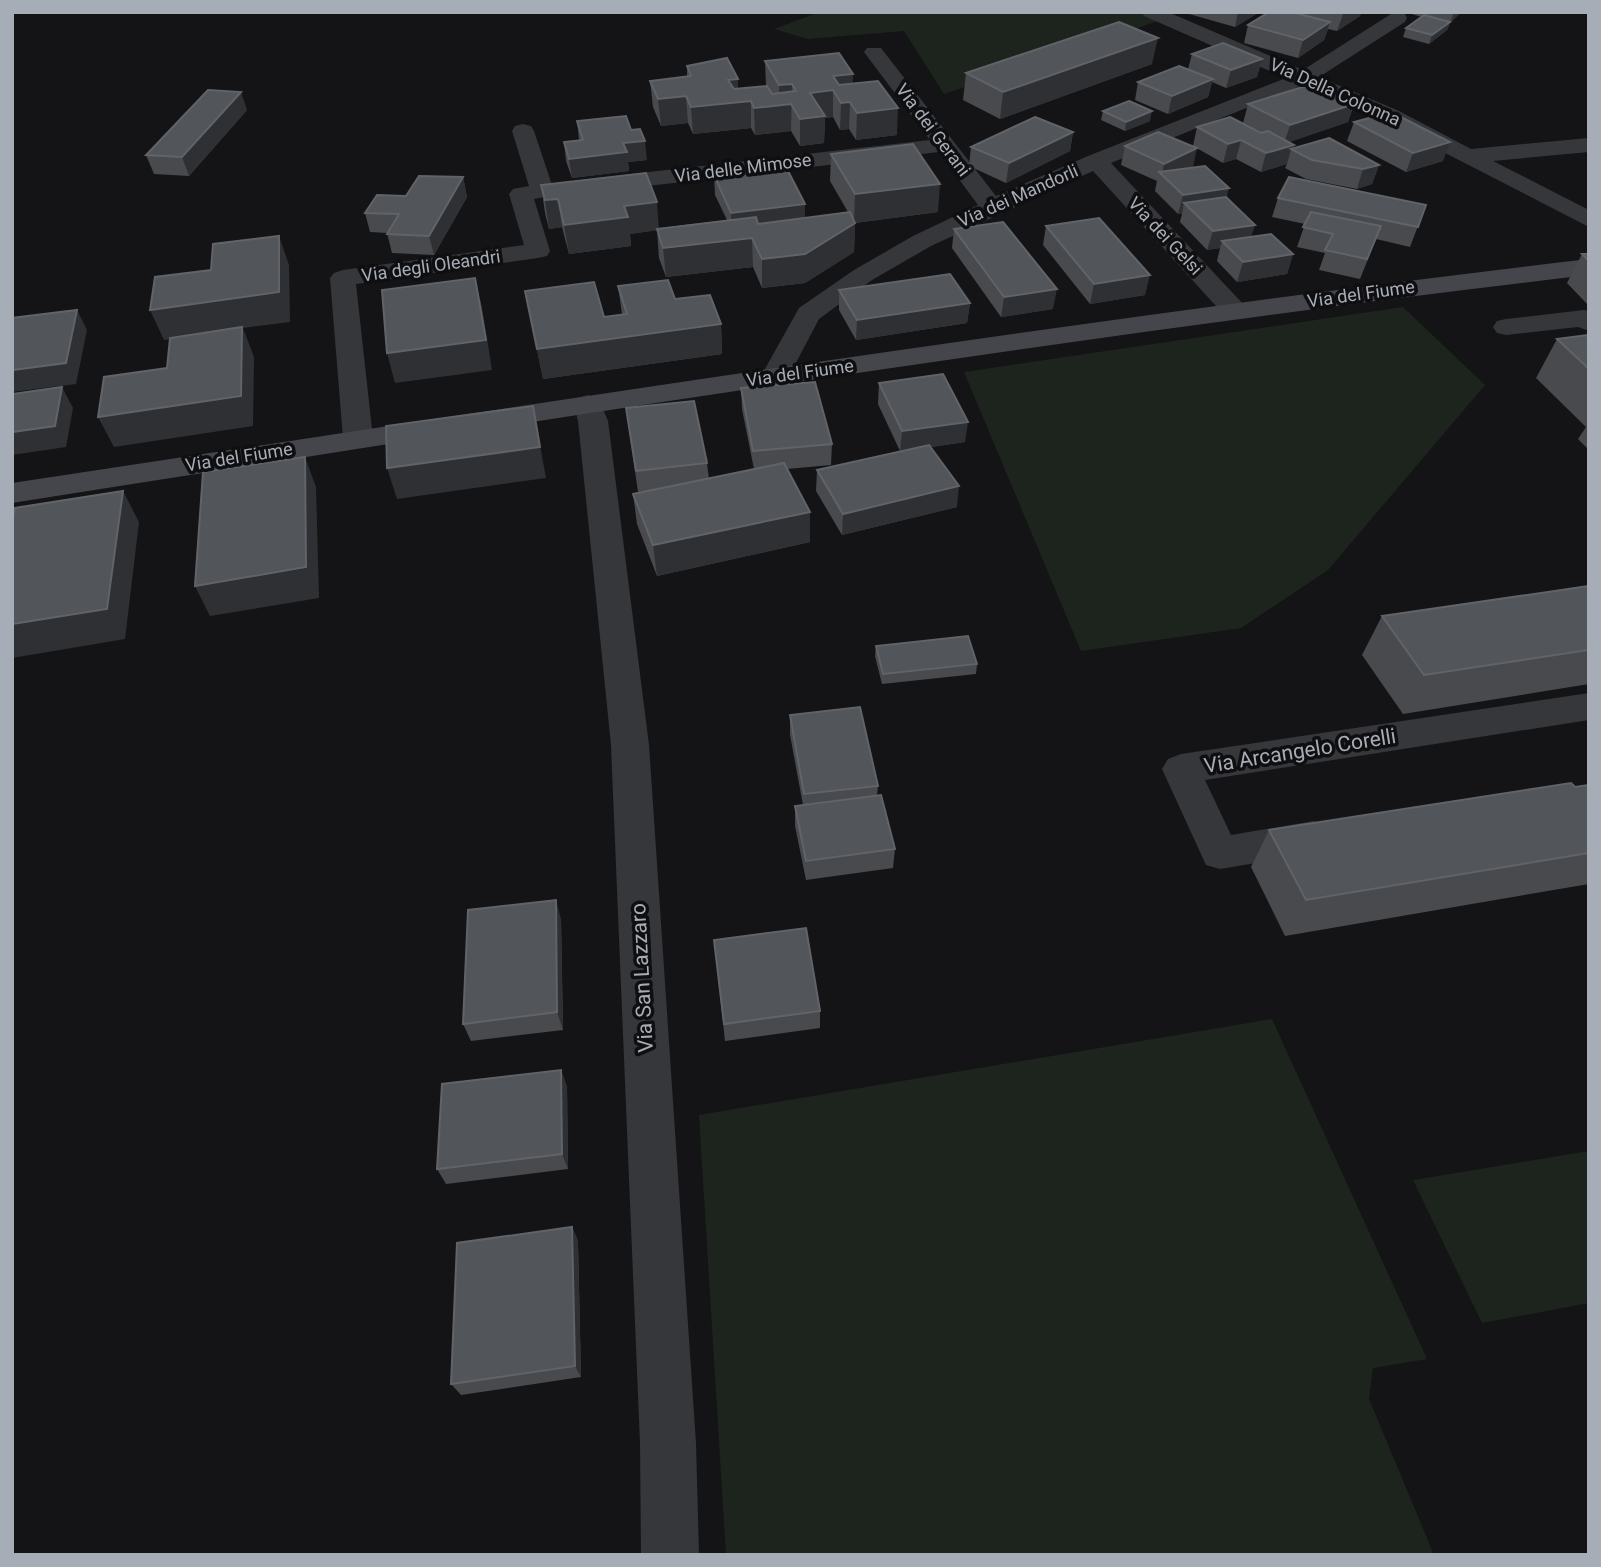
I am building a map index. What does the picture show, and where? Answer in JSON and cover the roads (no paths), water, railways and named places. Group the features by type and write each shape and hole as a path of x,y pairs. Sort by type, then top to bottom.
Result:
{"street":[{"name":"Via Della Colonna","path":"1151,12 1306,77 1471,156 1589,220"},
{"name":"Via dei Mandorli","path":"775,376 808,314 863,275 922,241 992,207 1097,161 1306,77 1390,15"},
{"name":"Via dei Gerani","path":"874,52 992,207"},
{"path":"523,131 542,191"},
{"name":"Via delle Mimose","path":"542,191 943,145"},
{"path":"1471,156 1589,145"},
{"name":"Via dei Gelsi","path":"1097,161 1235,311"},
{"name":"Via degli Oleandri","path":"358,438 343,278 538,251 522,194 542,191"},
{"name":"Via del Fiume","path":"12,493 775,376 1235,311 1589,267"},
{"path":"1506,327 1584,318 1589,323"},
{"name":"Via San Lazzaro","path":"588,404 593,421 614,590 630,745 667,1429 670,1555"},
{"name":"Via Arcangelo Corelli","path":"1343,832 1220,853 1181,769 1589,706"}]}
